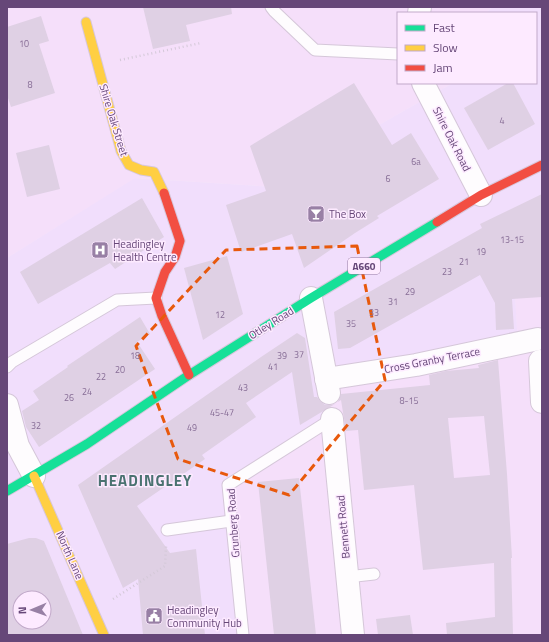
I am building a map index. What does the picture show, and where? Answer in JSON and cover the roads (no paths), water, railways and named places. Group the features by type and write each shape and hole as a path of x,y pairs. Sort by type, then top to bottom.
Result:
{"main road":[{"name":"Shire Oak Street","path":"86,22 121,150 129,165 141,170 154,172 162,186 180,241 175,257 165,272 156,298"},
{"name":"Otley Road","path":"7,491 88,444 189,375 311,298 481,195 542,165"},
{"path":"156,298 162,316 189,375"},
{"name":"North Lane","path":"34,476 95,611 104,635"}],"street":[{"name":"Shire Oak Road","path":"424,84 481,195"},
{"name":"Cross Granby Terrace","path":"311,298 322,350 327,386 416,365 539,345 542,391"},
{"path":"7,405 18,446 34,476"},
{"name":"Bennett Road","path":"332,419 353,635"}],"lane":[{"path":"271,7 315,50 397,54"},
{"path":"7,366 117,300 156,298"},
{"name":"Grunberg Road","path":"243,635 228,485 332,419"},
{"path":"167,530 231,521"},
{"path":"347,577 374,574"}],"place":[{"name":"The Box","path":"316,214"},
{"name":"Headingley Health Centre","path":"100,250"},
{"name":"Headingley Community Hub","path":"154,616"}],"district":[{"name":"HEADINGLEY","path":"145,480"}]}
